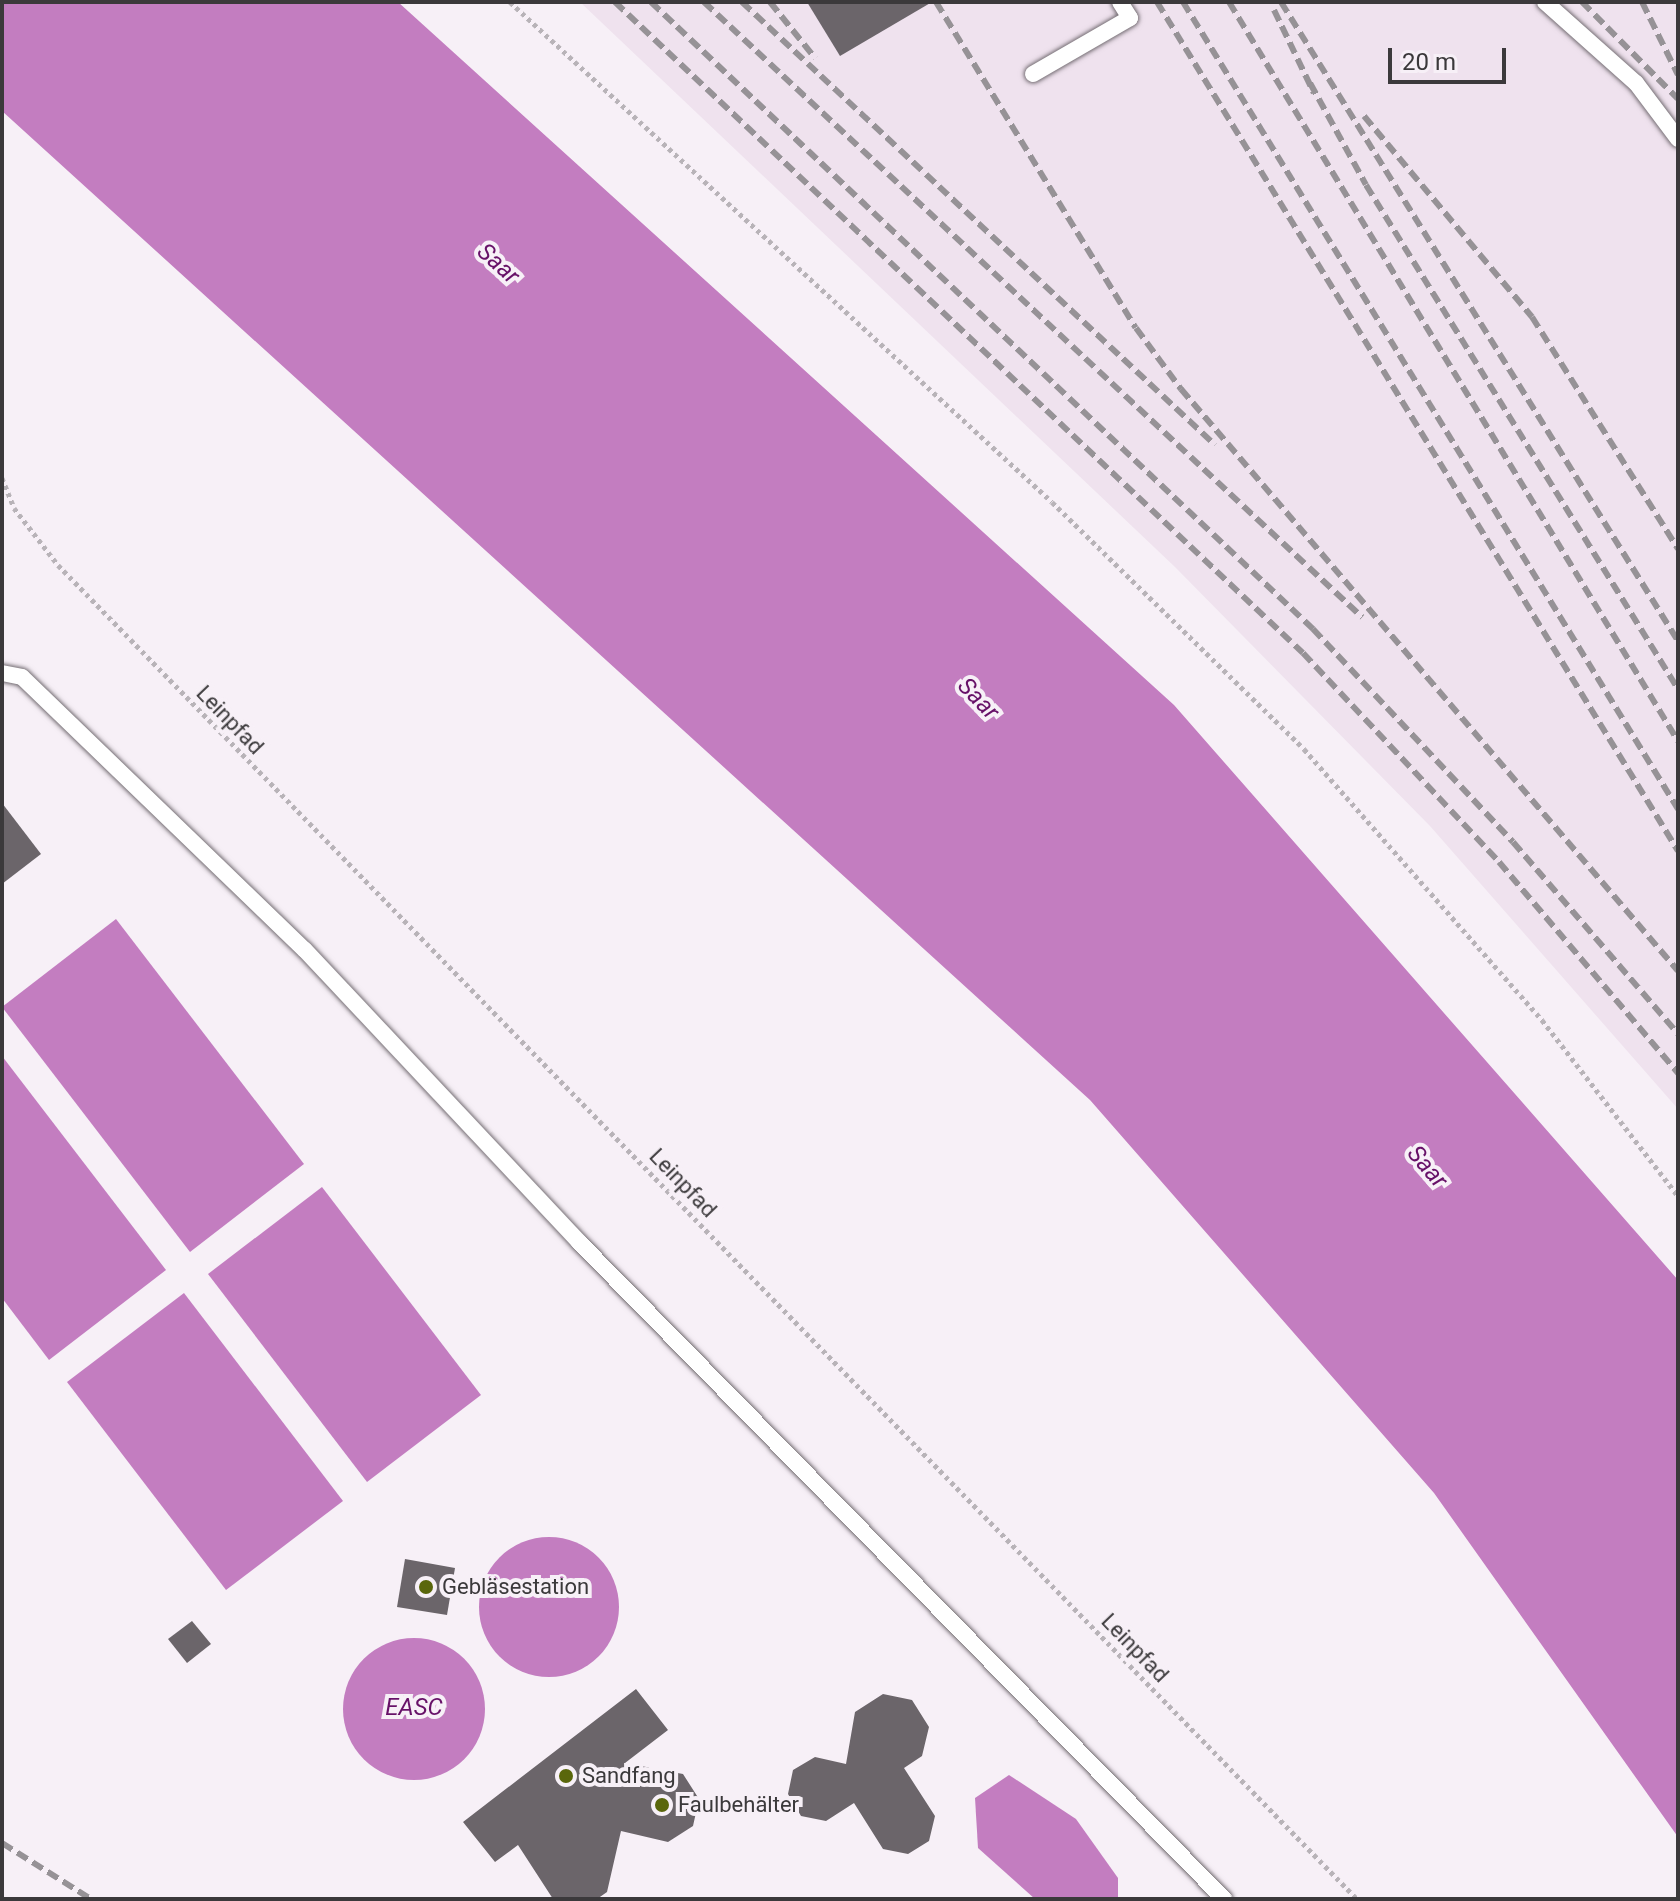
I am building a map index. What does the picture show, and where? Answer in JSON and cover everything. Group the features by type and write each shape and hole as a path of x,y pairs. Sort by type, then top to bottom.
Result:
{"lane":[{"path":"1033,74 1130,18 1120,2"},
{"path":"1545,2 1636,83 1678,139"},
{"path":"2,673 22,677 305,950 579,1242 1224,1899"}],"path":[{"path":"510,2 1052,502 1304,749 1542,1020 1678,1196"},
{"name":"Leinpfad","path":"2,478 14,508 58,565 1357,1899"}],"shaded area":[{"path":"580,2 1678,2 1678,1109 1430,826 1175,567"}],"water":[{"name":"Saar","path":"2,2 398,2 1174,705 1678,1280 1678,1837 1434,1493 1090,1100 2,111"},
{"path":"116,919 304,1164 190,1252 2,1007"},
{"path":"2,1056 166,1270 49,1360 2,1298"},
{"path":"322,1187 481,1395 367,1482 208,1274"},
{"path":"184,1293 343,1501 226,1590 67,1382"},
{"path":"549,1537 576,1542 598,1558 614,1580 619,1607 614,1634 598,1656 576,1672 549,1677 522,1672 500,1656 484,1634 479,1607 484,1580 500,1558 522,1542"},
{"name":"EASC","path":"414,1638 441,1644 464,1659 479,1682 485,1709 479,1736 464,1759 441,1774 414,1780 387,1774 364,1759 349,1736 343,1709 349,1682 364,1659 387,1644"},
{"path":"1009,1775 1076,1819 1118,1878 1118,1899 1035,1899 978,1848 975,1798"}],"building":[{"path":"807,2 932,2 840,56"},
{"path":"2,803 41,854 2,884"},
{"name":"Gebläsestation","path":"405,1559 455,1568 447,1615 397,1607"},
{"path":"192,1621 211,1644 187,1663 168,1639"},
{"path":"636,1689 668,1730 625,1763 683,1774 699,1799 693,1826 668,1842 621,1831 607,1892 597,1899 553,1899 518,1845 495,1862 463,1822"},
{"path":"883,1694 912,1700 929,1727 922,1756 904,1768 935,1816 929,1841 908,1854 883,1849 854,1803 826,1821 801,1816 788,1794 793,1770 815,1757 846,1764 855,1712"}],"railway":[{"path":"615,2 1303,653 1499,862 1678,1073"},
{"path":"651,2 1313,629 1513,842 1678,1034"},
{"path":"704,2 1362,617"},
{"path":"742,2 1215,445"},
{"path":"770,2 815,58"},
{"path":"936,2 1136,328 1181,389 1678,971"},
{"path":"1157,2 1678,851"},
{"path":"1183,2 1678,809"},
{"path":"1229,2 1678,741"},
{"path":"1281,2 1678,641"},
{"path":"1582,2 1678,99"},
{"path":"1642,2 1678,75"},
{"path":"1274,10 1314,93"},
{"path":"1310,83 1366,185 1678,689"},
{"path":"1364,116 1532,317 1678,549"},
{"path":"2,1843 91,1899"}],"place":[{"name":"Gebläsestation","path":"426,1587"},
{"name":"Sandfang","path":"566,1776"},
{"name":"Faulbehälter","path":"662,1805"}]}
